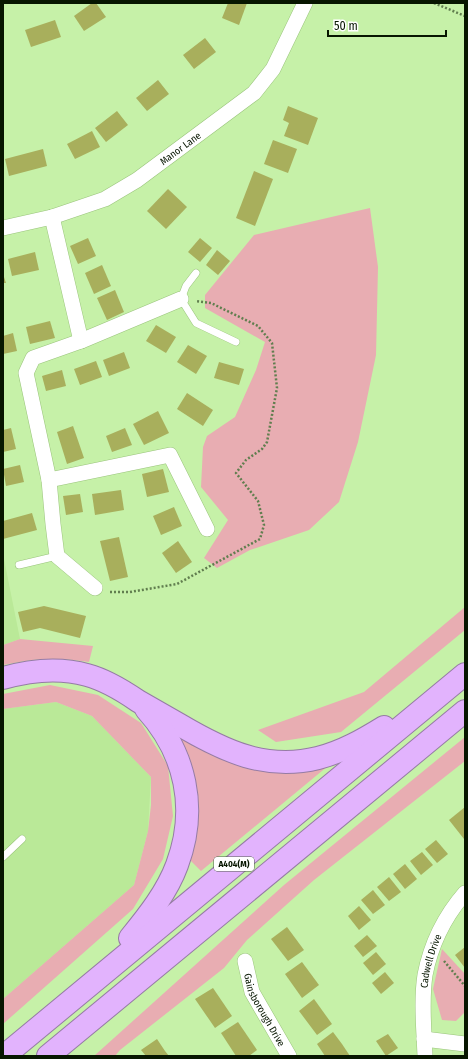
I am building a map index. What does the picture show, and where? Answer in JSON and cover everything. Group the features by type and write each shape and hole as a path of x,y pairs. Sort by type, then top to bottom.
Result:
{"highway":[{"name":"A404(M)","path":"3,678 33,671 52,670 70,671 87,675 116,686 221,748 247,757 281,762 317,758 340,750 366,738 444,691"},
{"name":"A404(M)","path":"4,1056 98,976 465,674"},
{"name":"A404(M)","path":"98,976 140,926 167,886 177,865 187,825 185,784 181,768 167,738 138,700"},
{"name":"A404(M)","path":"48,1056 465,711"}],"street":[{"name":"Manor Lane","path":"3,228 52,217 105,199 137,180 254,93 273,69 305,3"},
{"path":"52,217 81,341"},
{"path":"95,588 57,556 50,480 26,373 33,358 81,341 181,299"},
{"path":"50,480 170,455 207,529"},
{"name":"Cadwell Drive","path":"425,1056 425,976 432,947 444,922 465,893"},
{"name":"Gainsborough Drive","path":"245,961 252,992 289,1056"},
{"path":"424,1039 465,1044"}],"lane":[{"path":"196,273 186,286 181,299 196,322 236,342"},
{"path":"19,565 57,556"},
{"path":"3,857 22,839"}],"path":[{"path":"434,3 465,16"},
{"path":"95,588 112,592 130,592 177,584 260,539 264,525 258,501 236,473 246,460 262,449 267,442 277,388 272,343 258,326 211,302 181,299"},
{"path":"432,947 465,986"}],"shaded area":[{"path":"370,208 378,267 376,355 358,442 339,502 309,530 250,550 217,568 204,558 228,520 201,487 203,447 207,436 235,417 256,370 265,342 205,308 205,295 254,235"},
{"path":"3,554 20,639 3,645"},
{"path":"465,607 465,630 341,732 276,742 258,730 364,692"},
{"path":"20,639 93,646 89,662 67,659 46,659 3,665 3,645"},
{"path":"50,685 98,695 141,723 168,766 173,816 163,859 133,909 3,1024 3,999 134,885 148,831 151,805 151,777 92,716 56,702 3,709 3,694"},
{"path":"56,702 92,716 151,777 148,831 134,885 3,999 3,709"},
{"path":"175,730 205,749 334,761 201,871 190,860 192,856 189,852"},
{"path":"465,737 465,761 314,880 247,940 224,968 120,1050 115,1056 94,1056 284,885"},
{"path":"442,949 465,974 465,1012 456,1021 442,1020 433,989"}],"building":[{"path":"92,3 96,3 106,17 84,31 74,16"},
{"path":"228,3 247,3 239,25 222,18"},
{"path":"55,20 61,37 31,47 25,30"},
{"path":"205,38 216,52 194,69 183,55"},
{"path":"158,80 169,94 147,111 136,98"},
{"path":"288,106 318,118 308,145 284,136 289,123 283,120"},
{"path":"117,111 128,125 106,142 95,128"},
{"path":"92,131 100,147 75,159 67,144"},
{"path":"273,140 297,149 288,173 264,164"},
{"path":"43,149 47,166 9,176 5,159"},
{"path":"254,171 273,179 255,226 236,218"},
{"path":"168,189 187,207 166,229 147,211"},
{"path":"88,238 96,256 78,264 70,246"},
{"path":"200,238 212,248 200,262 188,252"},
{"path":"217,250 230,261 218,275 206,265"},
{"path":"35,252 39,270 12,276 8,259"},
{"path":"102,265 111,286 94,294 85,273"},
{"path":"3,274 6,283 3,283"},
{"path":"115,290 124,312 107,320 97,298"},
{"path":"50,321 55,338 30,344 26,327"},
{"path":"156,325 176,337 166,353 146,341"},
{"path":"13,333 17,351 3,354 3,336"},
{"path":"188,345 207,356 196,374 177,362"},
{"path":"124,352 130,368 109,376 103,360"},
{"path":"96,361 102,377 80,385 74,369"},
{"path":"219,362 244,369 239,385 214,378"},
{"path":"62,370 66,386 46,391 42,376"},
{"path":"187,393 213,410 203,426 177,409"},
{"path":"158,411 169,433 144,445 133,424"},
{"path":"73,426 84,458 67,464 57,432"},
{"path":"11,428 16,449 3,452 3,430"},
{"path":"125,428 132,445 112,452 106,436"},
{"path":"20,465 24,482 6,486 3,469"},
{"path":"163,469 169,492 147,497 142,474"},
{"path":"121,490 124,510 95,515 92,494"},
{"path":"80,494 83,512 66,515 63,496"},
{"path":"174,507 182,526 161,535 153,516"},
{"path":"32,513 37,530 3,539 3,521"},
{"path":"119,537 128,577 110,581 100,541"},
{"path":"178,541 192,562 176,573 162,553"},
{"path":"44,606 86,616 80,638 40,628 23,632 18,612"},
{"path":"465,807 465,838 464,839 449,820"},
{"path":"436,840 448,854 437,863 425,849"},
{"path":"422,852 433,865 421,875 410,861"},
{"path":"405,864 417,879 405,889 393,874"},
{"path":"389,877 401,892 389,901 377,887"},
{"path":"373,890 385,905 373,914 361,900"},
{"path":"359,906 371,920 359,930 348,916"},
{"path":"287,927 304,950 288,961 271,939"},
{"path":"367,935 377,946 363,957 354,946"},
{"path":"465,947 465,968 455,955"},
{"path":"376,952 386,964 373,975 363,963"},
{"path":"302,962 319,985 302,998 285,974"},
{"path":"385,972 394,983 381,994 372,983"},
{"path":"213,988 232,1016 215,1028 195,999"},
{"path":"314,999 332,1024 317,1035 299,1011"},
{"path":"238,1022 257,1050 249,1056 236,1056 221,1033"},
{"path":"333,1032 350,1056 325,1056 317,1044"},
{"path":"388,1034 398,1048 386,1056 376,1041"},
{"path":"157,1039 169,1056 146,1056 141,1050"}]}
